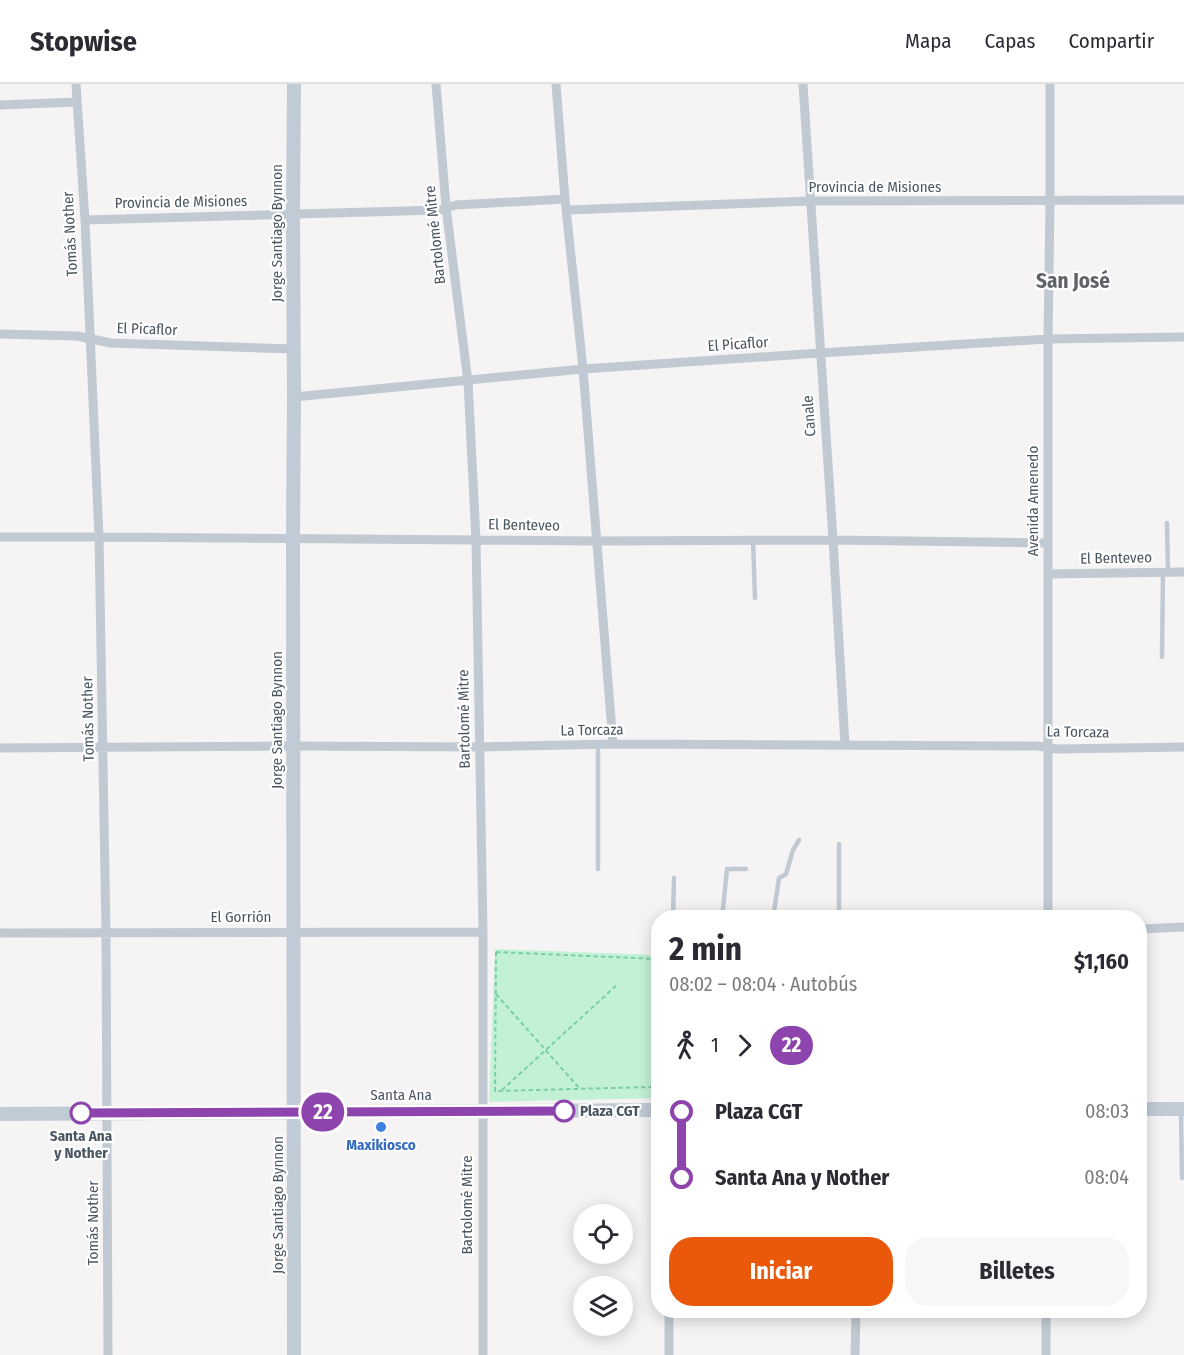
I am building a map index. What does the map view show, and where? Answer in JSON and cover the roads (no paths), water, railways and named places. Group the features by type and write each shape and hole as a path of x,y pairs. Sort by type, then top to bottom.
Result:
{"street":[{"name":"Tomás Nother","path":"76,84 85,220 99,537 108,1355"},
{"name":"Jorge Santiago Bynnon","path":"294,84 294,1355"},
{"name":"Bartolomé Mitre","path":"436,84 446,207 468,381 476,540 483,932 483,1355"},
{"path":"556,84 583,369 613,744"},
{"name":"Canale","path":"802,84 845,745"},
{"name":"Avenida Amenedo","path":"1048,910 1050,84"},
{"path":"0,105 77,102"},
{"name":"Provincia de Misiones","path":"85,220 439,210 456,204 566,199"},
{"name":"Provincia de Misiones","path":"567,210 810,201 1184,200"},
{"name":"El Picaflor","path":"0,334 77,336 111,343 293,349"},
{"name":"El Picaflor","path":"294,397 583,369 820,353 1048,339 1184,337"},
{"name":"El Benteveo","path":"0,537 1048,543"},
{"name":"El Benteveo","path":"1048,574 1184,572"},
{"name":"La Torcaza","path":"0,748 479,747 613,744 1037,746 1058,749 1184,747"},
{"path":"1147,928 1184,927"},
{"name":"El Gorrión","path":"0,933 483,932"},
{"path":"1147,1109 1183,1109"},
{"name":"Santa Ana","path":"0,1114 651,1110"},
{"path":"669,1318 669,1355"},
{"path":"855,1355 856,1318"},
{"path":"1046,1318 1046,1355"}],"lane":[{"path":"1161,657 1167,523"},
{"path":"753,541 755,598"},
{"path":"598,745 598,868"},
{"path":"774,910 778,878 786,874 793,850 799,840"},
{"path":"839,844 839,910"},
{"path":"723,910 727,869 746,869"},
{"path":"673,910 674,878"},
{"path":"1182,1178 1183,1109"}],"place":[{"name":"Plaza CGT","path":"564,1111"},
{"name":"Santa Ana y Nother","path":"81,1113"},
{"name":"Maxikiosco","path":"381,1127"}],"district":[{"name":"San José","path":"1073,281"}]}
